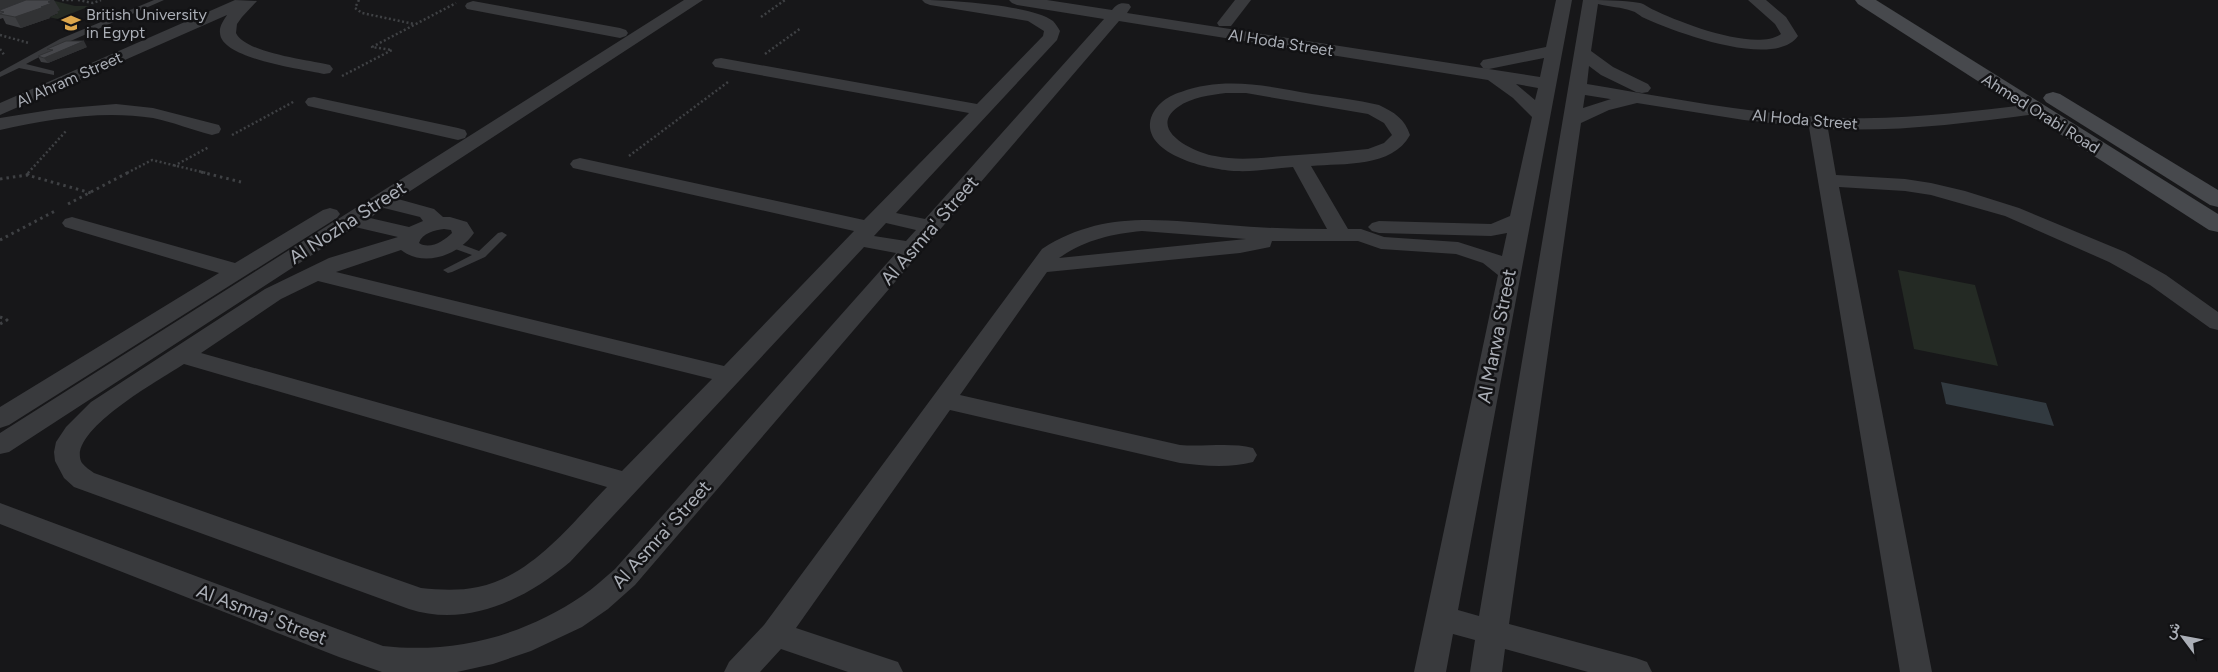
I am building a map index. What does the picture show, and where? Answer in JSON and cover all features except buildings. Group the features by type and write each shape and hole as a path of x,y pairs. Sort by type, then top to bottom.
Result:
{"street":[{"name":"Al Ahram Street","path":"0,95 220,0"},
{"name":"Al Ahram Street","path":"0,110 249,0"},
{"path":"249,0 233,18 228,29 228,37 234,45 244,51 324,68"},
{"name":"Al Nozha Street","path":"0,419 673,0"},
{"name":"Al Nozha Street","path":"0,445 695,0"},
{"path":"410,238 410,248 421,251 436,250 451,244 461,237 463,229 450,223 435,224 410,238 314,273 273,294 100,408 84,422 73,436 67,449 66,462 72,472 84,480 420,600 447,604 478,600 510,589 538,573 560,554 1051,37 1052,31 1048,25 1032,17 930,0"},
{"name":"Al Hoda Street","path":"1015,0 1225,23 1488,69"},
{"name":"Al Hoda Street","path":"1077,0 1119,12 1549,79"},
{"path":"1225,23 1243,0"},
{"name":"Al Marwa Street","path":"1430,672 1564,0"},
{"path":"1486,672 1572,120 1593,3 1633,16 1648,13 1732,41 1763,46 1786,41 1790,36 1788,30 1774,14 1756,0"},
{"name":"Ahmed Orabi Road","path":"1864,0 2218,225"},
{"name":"Ahmed Orabi Road","path":"1893,0 2218,200"},
{"path":"473,6 620,33"},
{"name":"Al Asmra' Street","path":"0,513 383,659 423,662 467,658 512,646 555,628 593,604 625,577 1119,12"},
{"path":"188,27 228,29"},
{"path":"121,43 143,47"},
{"path":"1944,51 1972,49"},
{"path":"1488,69 1555,50"},
{"path":"1583,53 1641,93"},
{"path":"721,63 983,110"},
{"path":"1488,69 1519,94 1541,116"},
{"name":"Al Hoda Street","path":"1578,83 1759,116 1817,122 1900,124 2035,109"},
{"path":"1246,88 1373,109 1388,116 1398,125 1401,135 1399,140 1385,152 1299,161 1242,165 1220,164 1198,158 1181,151 1168,142 1160,131 1159,120 1164,110 1188,94 1206,90 1246,88"},
{"path":"1572,120 1603,106 1641,93"},
{"name":"Al Hoda Street","path":"1641,93 1832,111 1907,109 2014,95"},
{"path":"314,102 458,134"},
{"path":"0,124 82,112 122,111 152,113 212,129"},
{"path":"1817,122 1916,672"},
{"path":"1299,161 1351,236"},
{"path":"580,164 870,228 932,226"},
{"path":"1827,180 1905,185 1985,203 2012,212 2117,257 2158,280 2218,323"},
{"path":"380,201 427,213 432,216 435,224"},
{"path":"66,212 237,271"},
{"path":"351,220 410,238"},
{"path":"1351,236 1377,226 1491,230 1508,226 1519,220"},
{"path":"740,672 774,634 1040,266 1050,254 1068,242 1091,233 1116,227 1142,225 1274,235 1351,236 1381,243 1458,248 1491,258 1509,272"},
{"path":"870,228 912,250"},
{"path":"314,273 730,375"},
{"path":"180,355 628,483"},
{"path":"944,400 1180,454 1201,456 1244,455"},
{"path":"1440,618 1636,672"},
{"path":"774,634 887,672"}],"lane":[{"path":"0,75 49,48 160,0"},
{"path":"18,65 51,73"},
{"path":"448,270 481,255 494,245 502,235"},
{"path":"451,244 481,255"}],"path":[{"path":"62,0 73,0"},
{"path":"78,0 92,3 101,0"},
{"path":"359,0 355,8 362,14 415,24"},
{"path":"761,17 785,0"},
{"path":"610,171 801,28"},
{"path":"0,36 49,48"},
{"path":"27,175 82,112"},
{"path":"0,240 66,212 91,193 152,160 241,182"},
{"path":"0,179 27,175 91,193"},
{"path":"0,318 7,320 0,324"}],"shaded area":[{"path":"51,0 75,6 90,6 58,19 48,17 57,14"},
{"path":"1898,270 1975,285 1998,366 1914,349"},
{"path":"1941,382 2046,403 2054,426 1946,404"}],"place":[{"name":"British University in Egypt","path":"71,23"}]}
